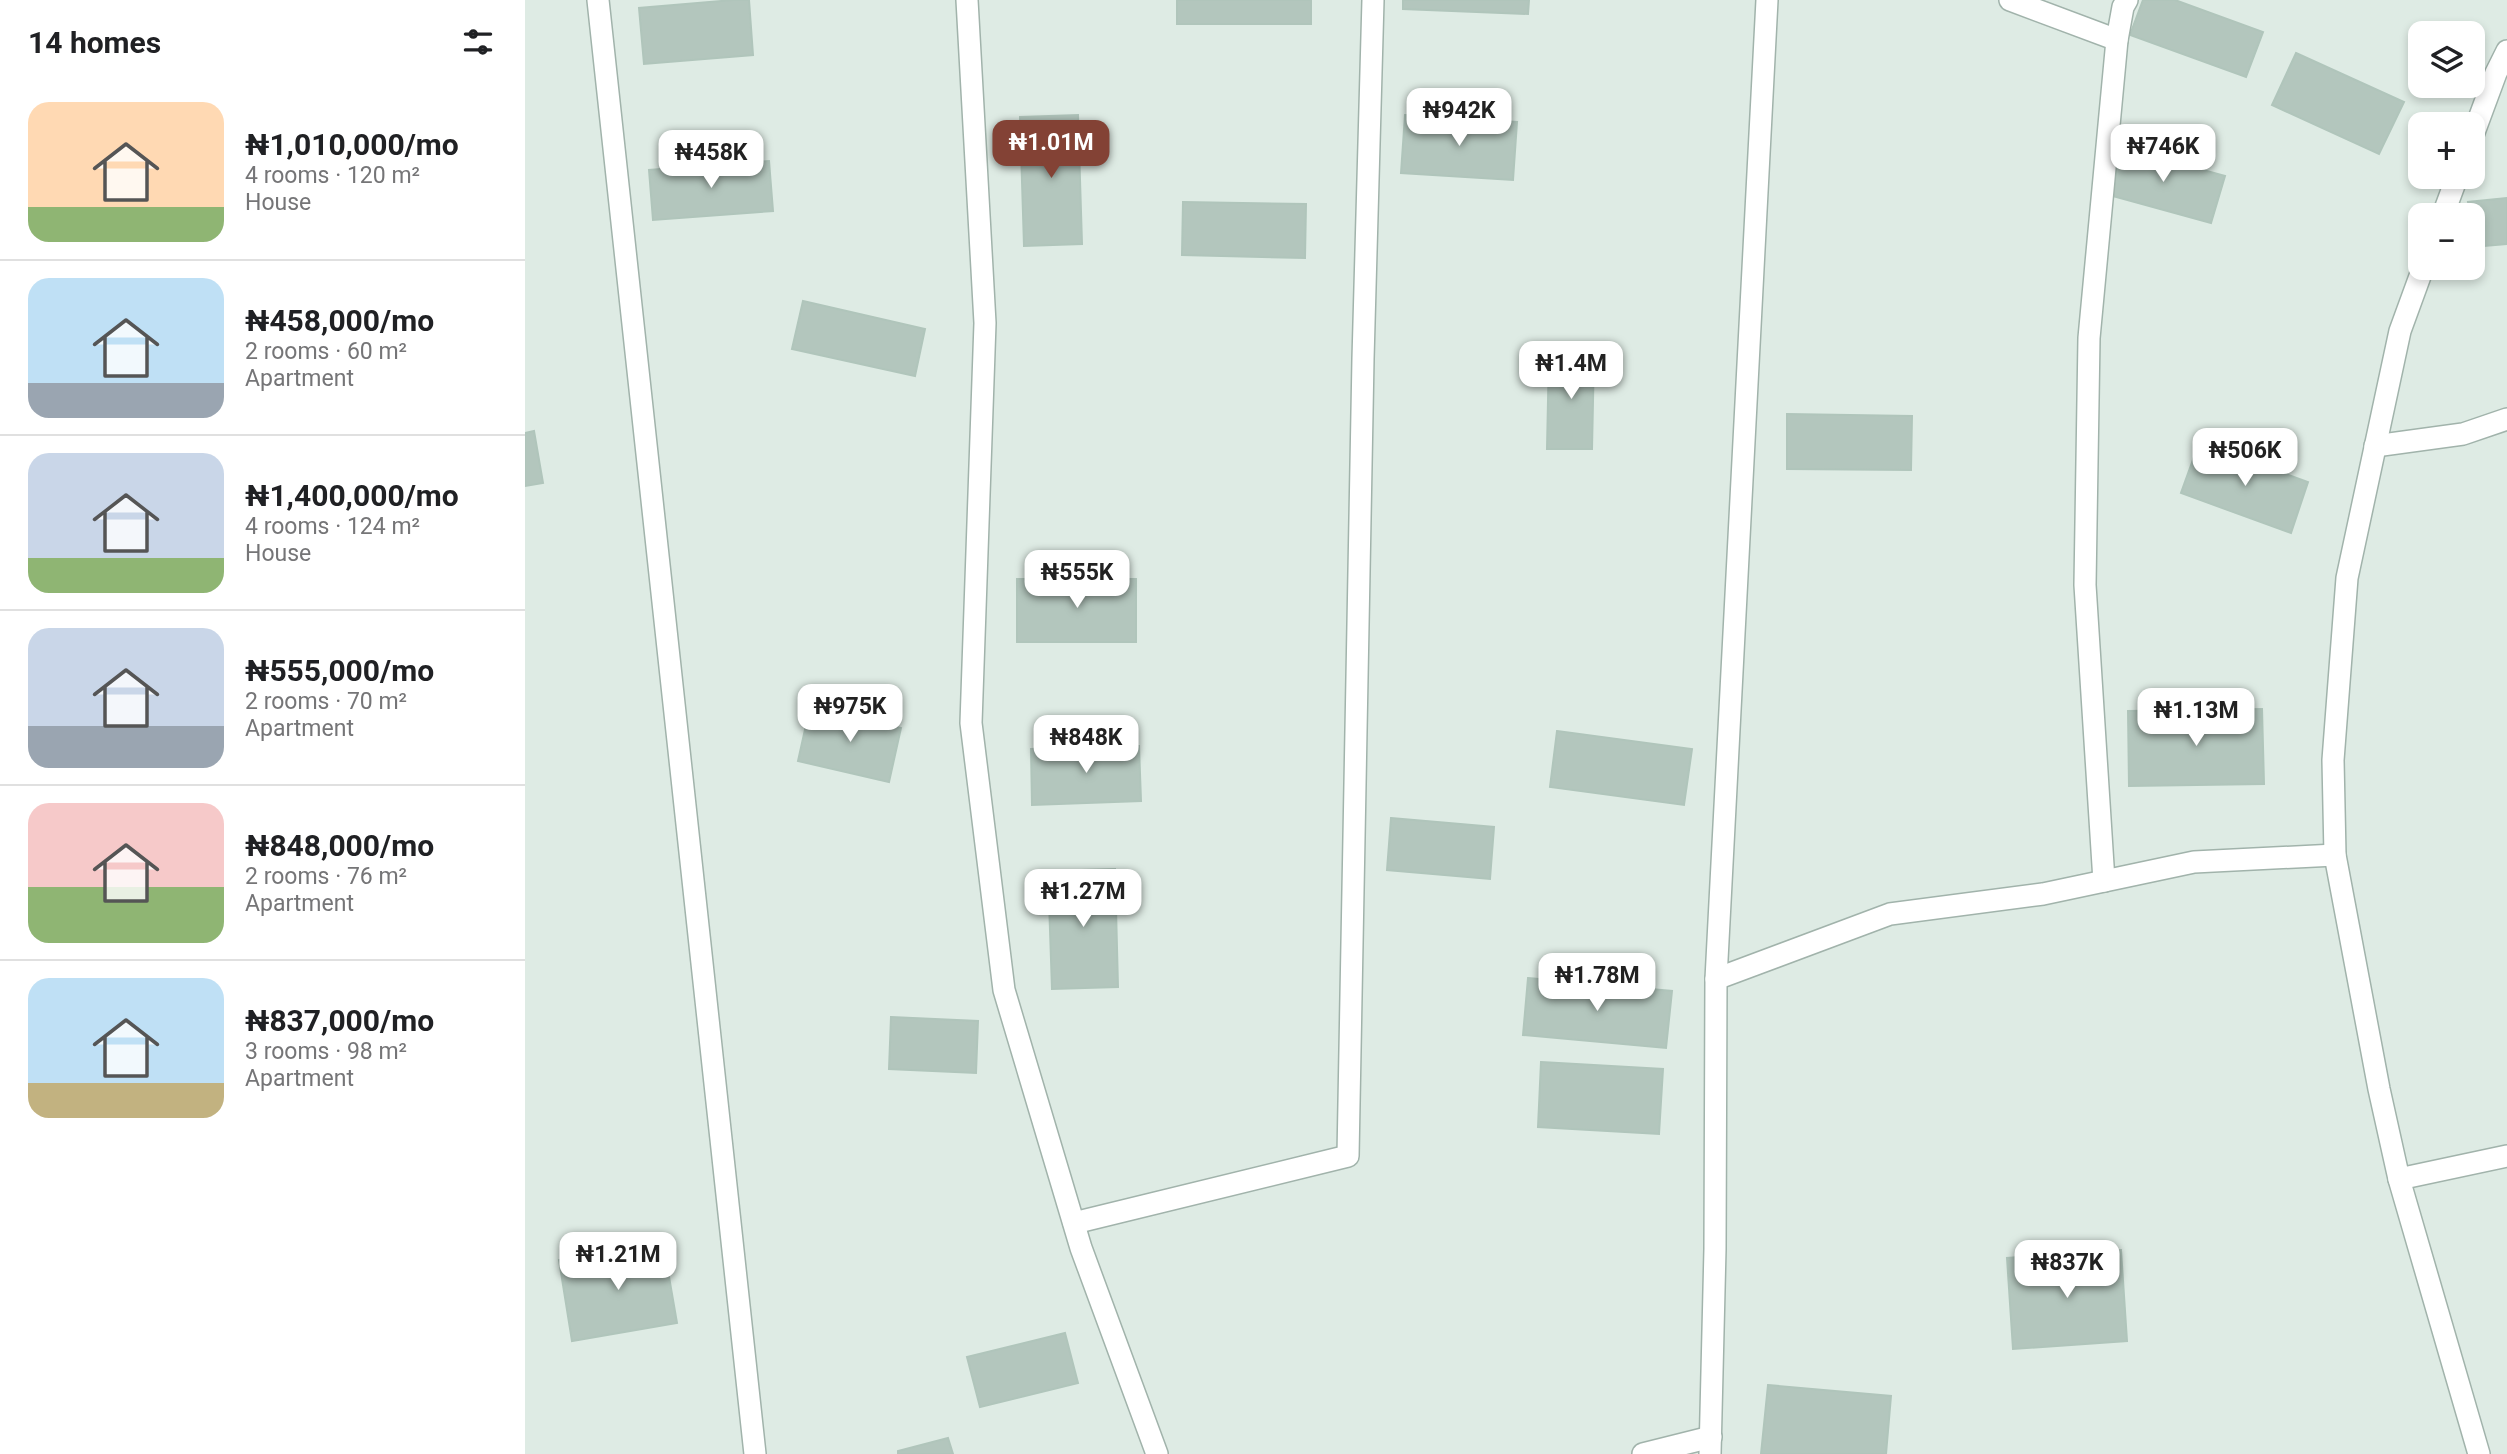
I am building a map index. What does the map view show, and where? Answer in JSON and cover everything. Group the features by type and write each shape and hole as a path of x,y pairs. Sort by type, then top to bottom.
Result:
{"street":[{"path":"598,0 755,1454"},
{"path":"967,0 985,323 971,723 1004,990 1074,1223 1157,1454"},
{"path":"1074,1223 1348,1156 1373,0"},
{"path":"1643,1454 1711,1446 1716,979 1767,0"},
{"path":"2010,0 2117,40"},
{"path":"2104,881 2085,571 2089,338 2117,40 2126,0"},
{"path":"2482,112 2507,51"},
{"path":"2419,280 2400,331 2347,578 2333,760 2335,855 2379,1089 2399,1179 2479,1454"},
{"path":"2375,446 2463,434 2507,419"},
{"path":"1716,979 1890,914 2043,894 2194,862 2335,855"},
{"path":"2399,1179 2507,1156"}],"building":[{"path":"749,0 753,55 644,64 639,8"},
{"path":"1177,0 1311,0 1311,24 1177,24"},
{"path":"1403,0 1529,0 1528,14 1403,9"},
{"path":"2143,0 2175,0 2263,32 2246,77 2130,35"},
{"path":"2296,53 2404,102 2379,154 2272,105"},
{"path":"1078,115 1082,244 1024,246 1020,117"},
{"path":"1405,115 1517,122 1513,180 1401,173"},
{"path":"2115,146 2225,176 2211,223 2102,193"},
{"path":"769,161 773,211 653,220 649,170"},
{"path":"2507,198 2507,244 2485,246 2485,203 2468,202"},
{"path":"1183,202 1306,204 1305,258 1182,255"},
{"path":"803,301 925,329 915,376 792,349"},
{"path":"1549,353 1594,353 1592,449 1547,449"},
{"path":"1787,414 1912,416 1911,470 1787,469"},
{"path":"534,431 543,483 525,486 525,433"},
{"path":"2199,443 2308,482 2291,533 2181,493"},
{"path":"1017,579 1136,579 1136,642 1017,642"},
{"path":"810,707 901,728 889,782 798,761"},
{"path":"2262,709 2264,784 2129,786 2128,711"},
{"path":"1557,731 1692,749 1684,805 1550,787"},
{"path":"1139,746 1141,801 1032,805 1031,749"},
{"path":"1391,818 1494,827 1490,879 1387,870"},
{"path":"1115,869 1118,987 1052,989 1048,871"},
{"path":"1528,978 1672,991 1666,1048 1523,1035"},
{"path":"891,1017 978,1021 976,1073 889,1069"},
{"path":"1541,1062 1663,1069 1659,1134 1538,1127"},
{"path":"663,1242 677,1323 572,1341 559,1260"},
{"path":"2121,1250 2127,1341 2013,1349 2007,1258"},
{"path":"1065,1333 1078,1383 980,1407 967,1357"},
{"path":"1768,1385 1891,1396 1886,1454 1761,1454"},
{"path":"948,1438 953,1454 898,1454 898,1451"}]}
